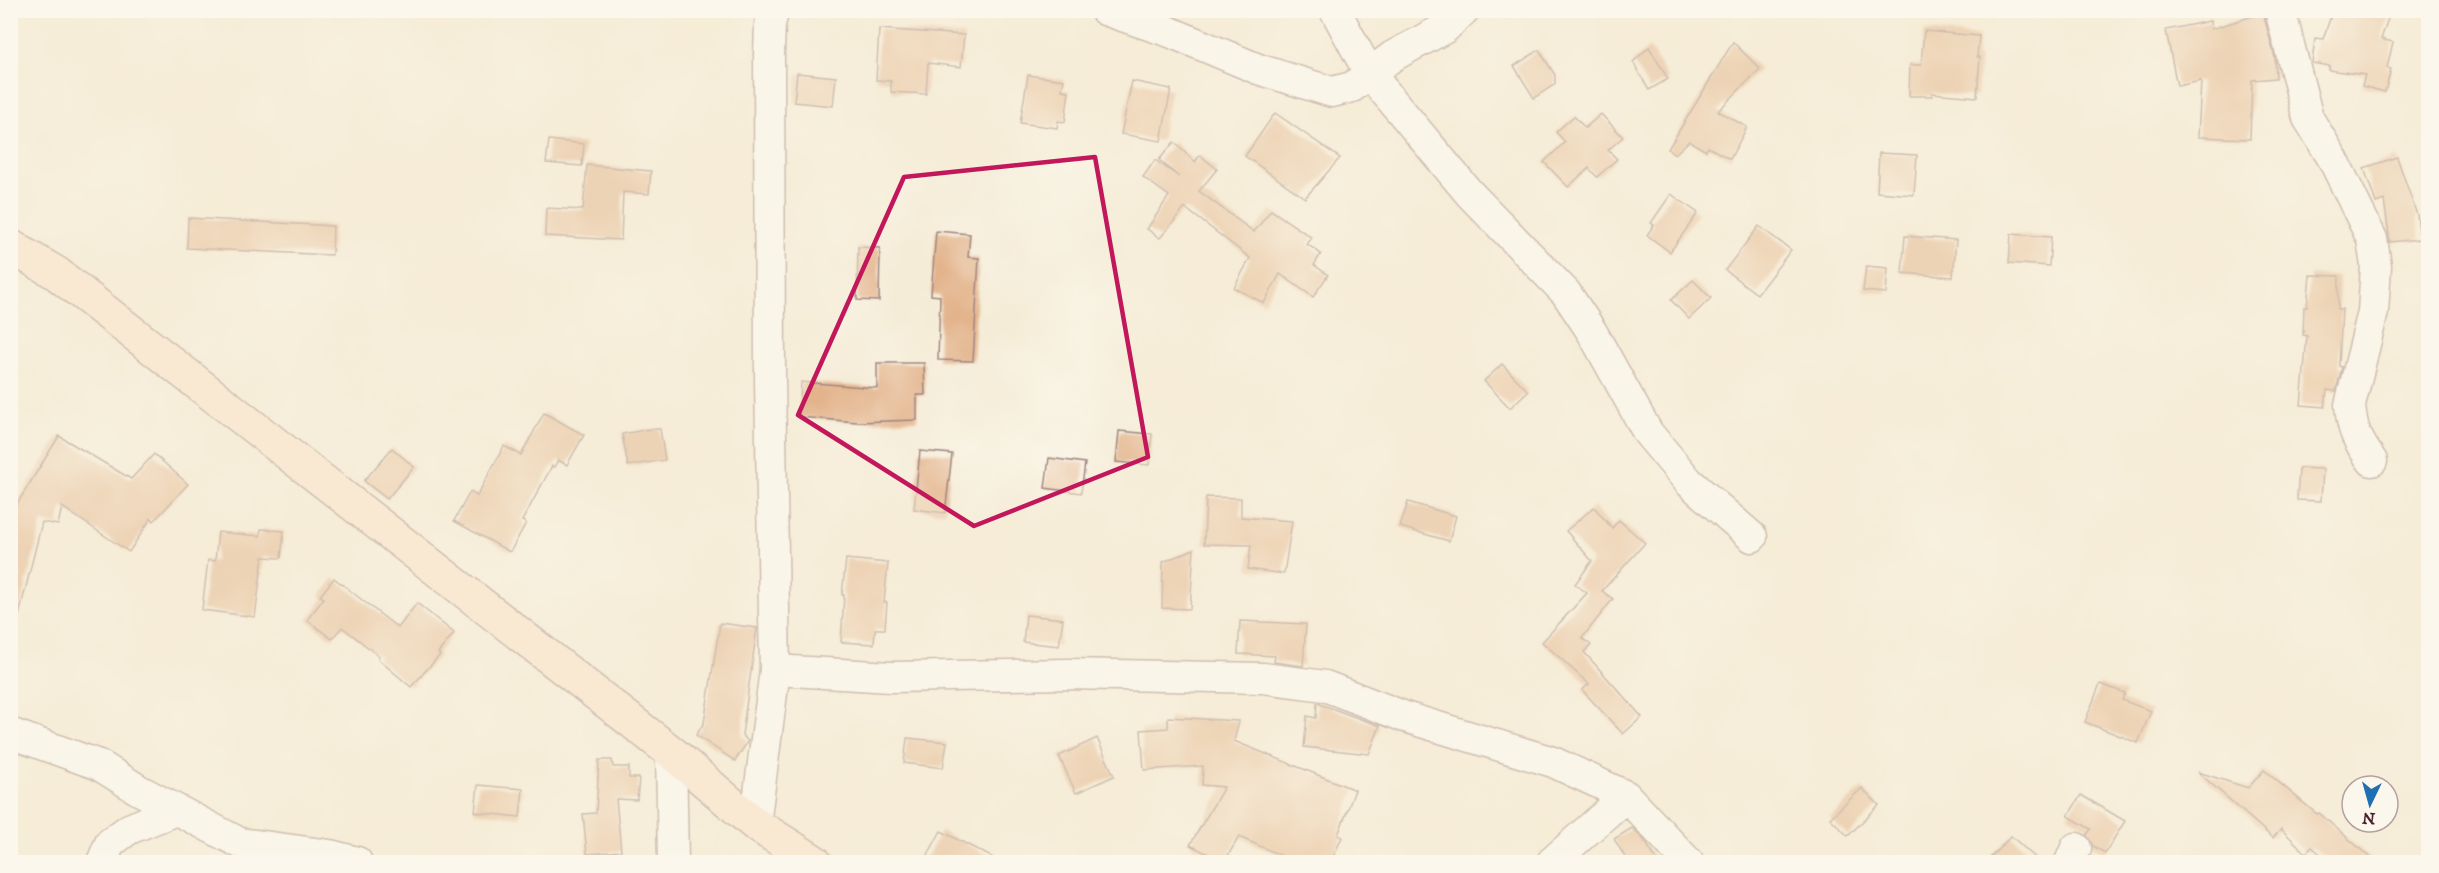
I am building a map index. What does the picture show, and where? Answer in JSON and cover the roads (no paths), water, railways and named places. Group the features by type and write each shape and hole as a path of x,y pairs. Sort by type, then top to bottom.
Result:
{"street":[{"path":"755,824 775,670 770,379 769,89 770,24 774,10"},
{"path":"1105,10 1170,32 1258,69 1316,89 1332,92 1352,87 1393,56 1445,28 1464,10"},
{"path":"1335,10 1369,73 1469,193 1566,292 1593,332 1648,433 1689,482 1752,537"},
{"path":"2280,10 2308,118 2333,159 2372,239 2376,266 2373,312 2350,405 2356,440 2372,461"},
{"path":"10,246 56,273 671,752 755,824 815,862"},
{"path":"775,670 891,678 1068,674 1263,678 1325,686 1405,717 1553,762 1626,796 1688,862"},
{"path":"10,733 99,765 245,853 330,855 357,862"},
{"path":"671,752 673,862"},
{"path":"1552,862 1626,796"},
{"path":"102,862 110,843 129,829 176,810"}]}
